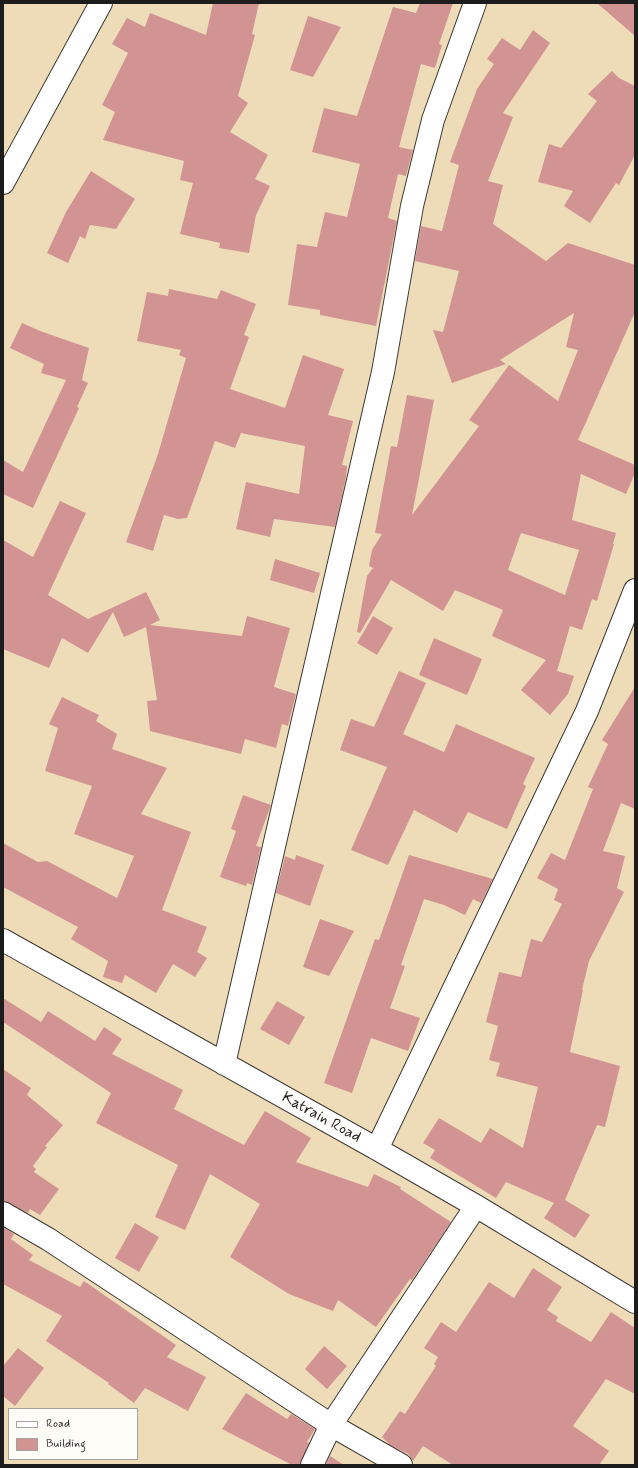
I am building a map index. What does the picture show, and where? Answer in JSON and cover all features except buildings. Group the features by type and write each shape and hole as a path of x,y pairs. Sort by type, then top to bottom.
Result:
{"street":[{"path":"3,183 101,3"},
{"path":"224,1064 383,372 412,206 433,120 476,3"},
{"path":"377,1149 587,711 635,590"},
{"name":"Katrain Road","path":"3,940 377,1149 476,1206 635,1302"},
{"path":"312,1465 332,1425 476,1206"},
{"path":"3,1214 48,1239 332,1425 401,1465"}]}
